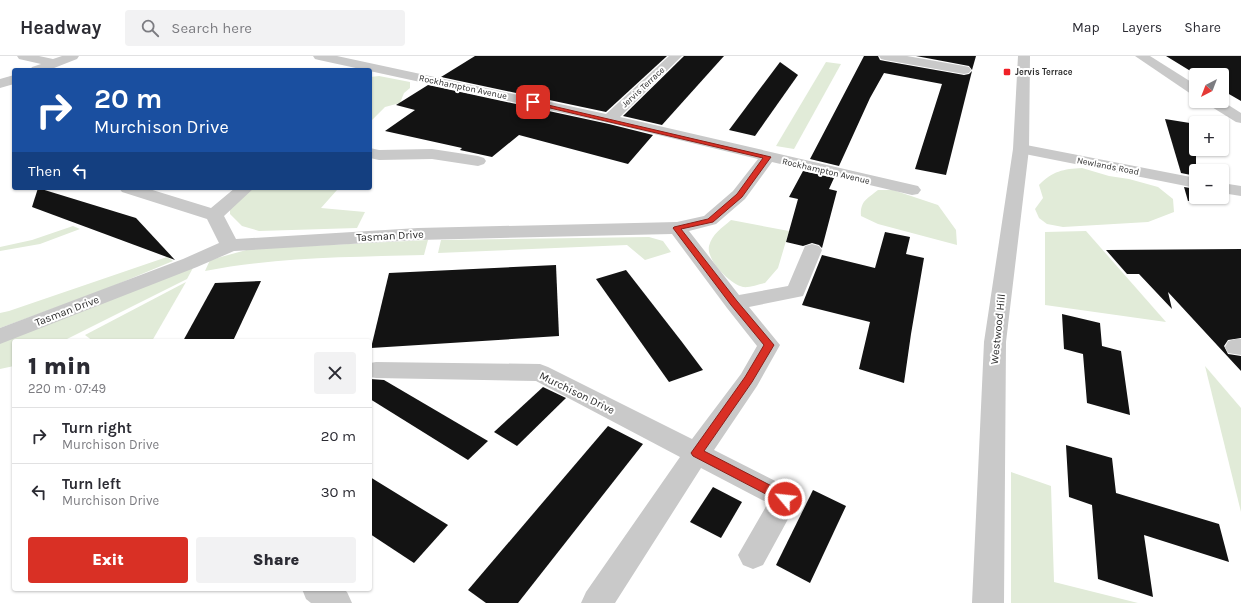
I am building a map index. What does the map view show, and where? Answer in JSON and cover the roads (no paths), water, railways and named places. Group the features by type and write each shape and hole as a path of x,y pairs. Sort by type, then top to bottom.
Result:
{"street":[{"path":"23,56 53,64"},
{"path":"42,68 73,56"},
{"name":"Rockhampton Avenue","path":"319,56 609,119 912,190"},
{"name":"Jervis Terrace","path":"609,119 676,56"},
{"path":"885,56 964,70"},
{"name":"Westwood Hill","path":"988,603 995,342 1021,149 1024,56"},
{"path":"1141,56 1189,87"},
{"path":"0,84 12,80"},
{"path":"1223,108 1241,119"},
{"name":"Newlands Road","path":"1021,149 1189,182"},
{"path":"373,158 432,154 478,161"},
{"name":"Tasman Drive","path":"0,336 183,266 230,245 418,234 676,228 710,220 739,195 767,157"},
{"path":"134,190 214,215 230,245"},
{"path":"214,215 243,190"},
{"path":"597,603 696,453 749,380 769,345 734,303 676,228"},
{"path":"734,303 796,291 812,250"},
{"name":"Murchison Drive","path":"376,370 540,373 785,499 753,555"},
{"path":"320,591 336,603"}],"place":[{"name":"Jervis Terrace","path":"1007,72"}]}
